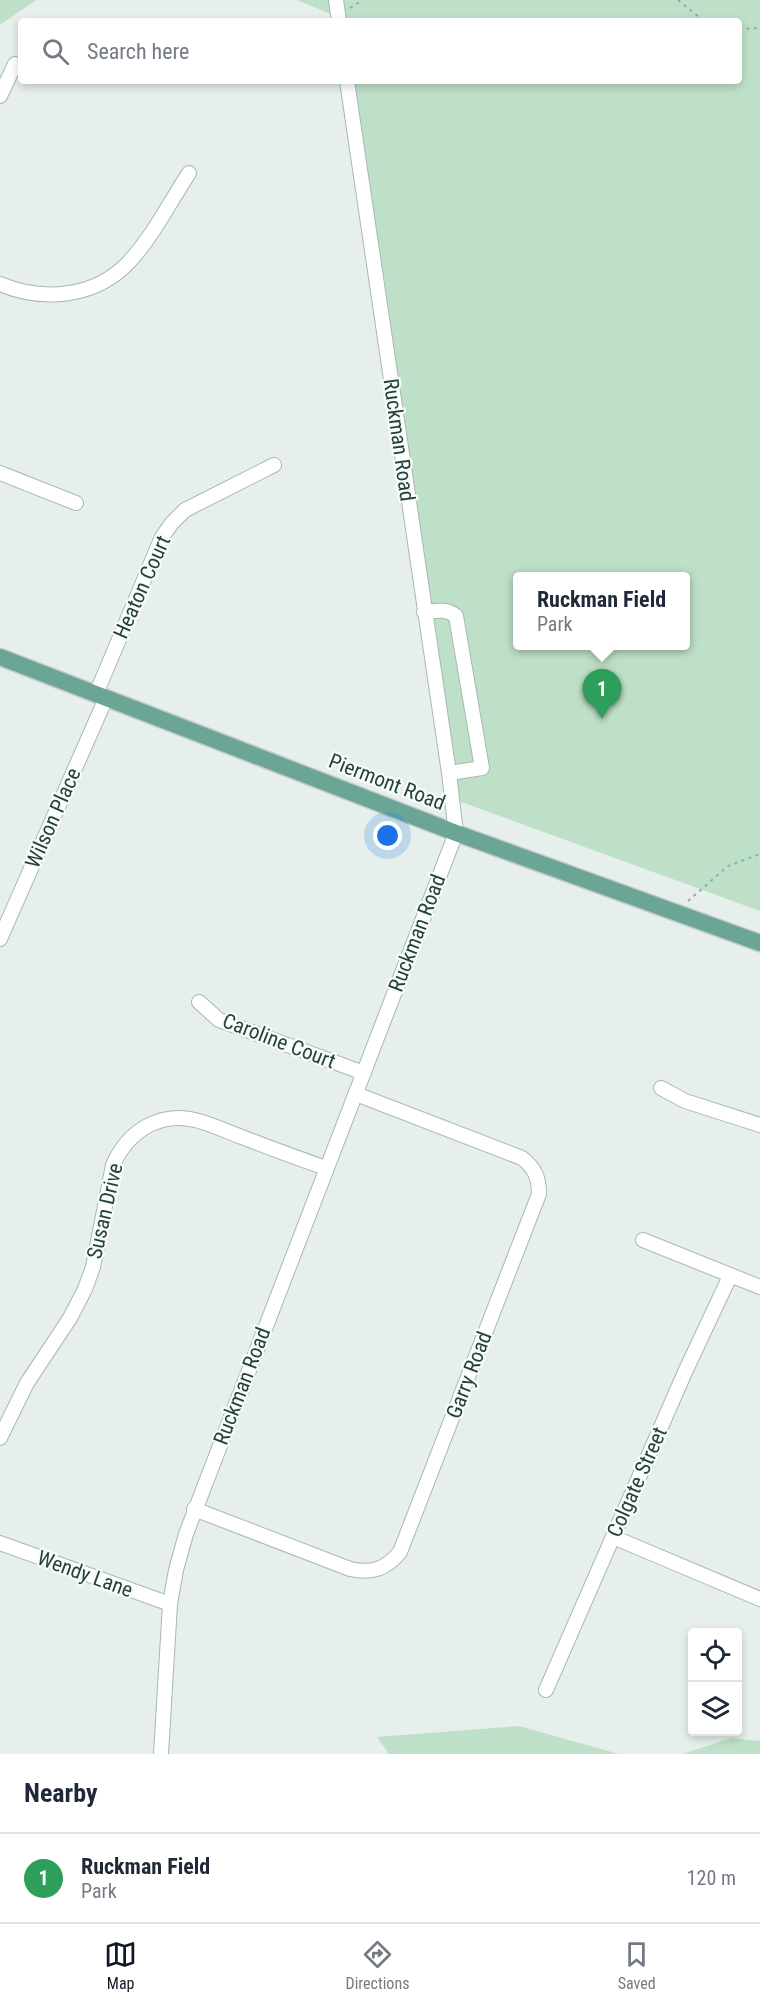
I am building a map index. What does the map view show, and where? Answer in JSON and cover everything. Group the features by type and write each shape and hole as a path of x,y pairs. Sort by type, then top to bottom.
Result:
{"main road":[{"name":"Piermont Road","path":"0,657 456,832 760,943"}],"street":[{"path":"336,0 339,18"},
{"path":"0,96 15,64"},
{"name":"Ruckman Road","path":"160,1754 170,1604 176,1570 194,1509 456,832 347,84"},
{"path":"0,284 15,290 55,296 85,289 113,276 140,248 189,173"},
{"name":"Heaton Court","path":"101,696 162,537 172,523 185,510 202,500 274,465"},
{"path":"0,473 76,503"},
{"path":"424,612 444,610 456,616 482,768 448,773"},
{"name":"Wilson Place","path":"0,939 101,696"},
{"name":"Caroline Court","path":"199,1002 219,1020 364,1073"},
{"path":"661,1088 685,1101 760,1125"},
{"name":"Garry Road","path":"194,1509 362,1572 384,1567 400,1552 539,1194 539,1184 537,1173 531,1164 522,1158 356,1094"},
{"name":"Susan Drive","path":"0,1438 27,1383 70,1318 85,1289 93,1267 113,1165 118,1152 139,1130 167,1119 195,1120 326,1168"},
{"path":"643,1240 760,1287"},
{"name":"Colgate Street","path":"546,1690 685,1372 730,1276"},
{"path":"613,1537 760,1599"},
{"name":"Wendy Lane","path":"0,1543 170,1604"}],"path":[{"path":"678,0 700,18"},
{"path":"742,29 760,28"},
{"path":"675,911 728,866 760,854"}],"green space":[{"path":"0,0 36,0 0,25"},
{"path":"297,0 760,0 760,911 456,800 345,84 742,84 742,18 335,18"},
{"path":"519,1726 619,1754 389,1754 377,1737"},
{"path":"731,1738 760,1741 760,1754 683,1754"}],"place":[{"name":"Ruckman Field","path":"602,719"}]}
